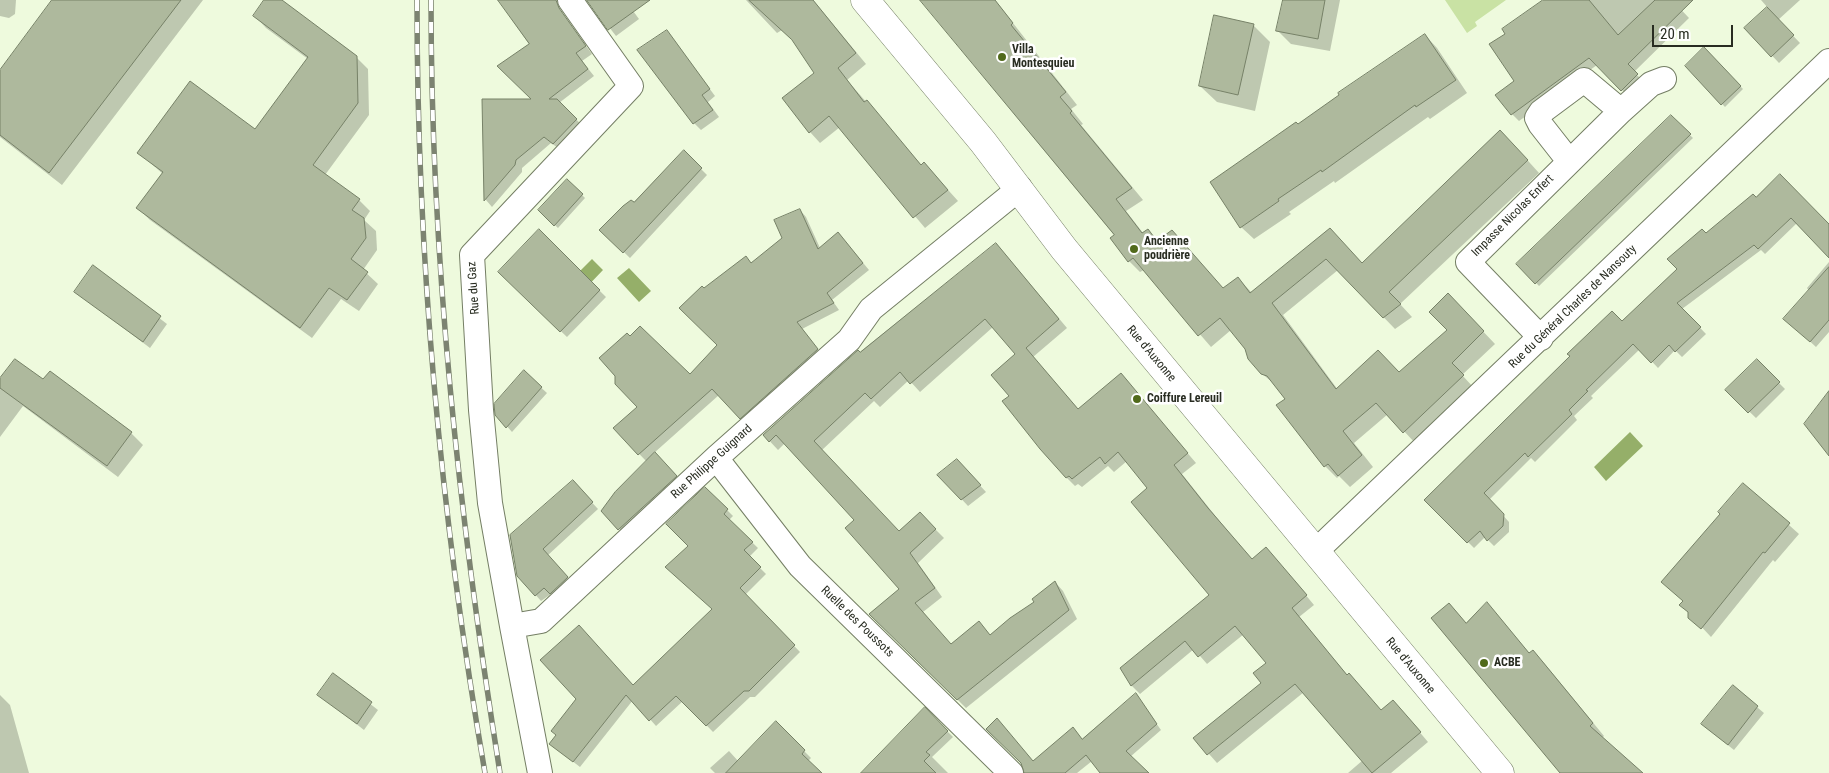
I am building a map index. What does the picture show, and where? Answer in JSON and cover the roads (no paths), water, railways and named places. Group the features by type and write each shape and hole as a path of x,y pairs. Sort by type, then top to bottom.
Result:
{"main road":[{"name":"Rue d'Auxonne","path":"865,0 1020,188 1064,248 1500,773"}],"street":[{"name":"Rue du Gaz","path":"512,626 490,503 481,410 472,255 631,86 570,0"},
{"name":"Rue du Général Charles de Nansouty","path":"1315,552 1829,61"},
{"name":"Impasse Nicolas Enfert","path":"1541,338 1468,262 1621,111 1651,84 1664,79"},
{"path":"1569,161 1540,124 1537,118 1541,112 1584,80 1621,111"},
{"name":"Rue Philippe Guignard","path":"512,626 541,621 716,458 849,340 871,309 1020,188"},
{"name":"Ruelle des Poussots","path":"716,458 800,566 1011,773"},
{"path":"512,626 540,773"}],"railway":[{"path":"417,0 421,194 434,388 456,581 485,773"},
{"path":"431,0 436,194 450,388 472,581 500,773"}],"place":[{"name":"Villa Montesquieu","path":"1002,57"},
{"name":"Ancienne poudrière","path":"1134,249"},
{"name":"Coiffure Lereuil","path":"1137,399"},
{"name":"ACBE","path":"1484,663"}]}
